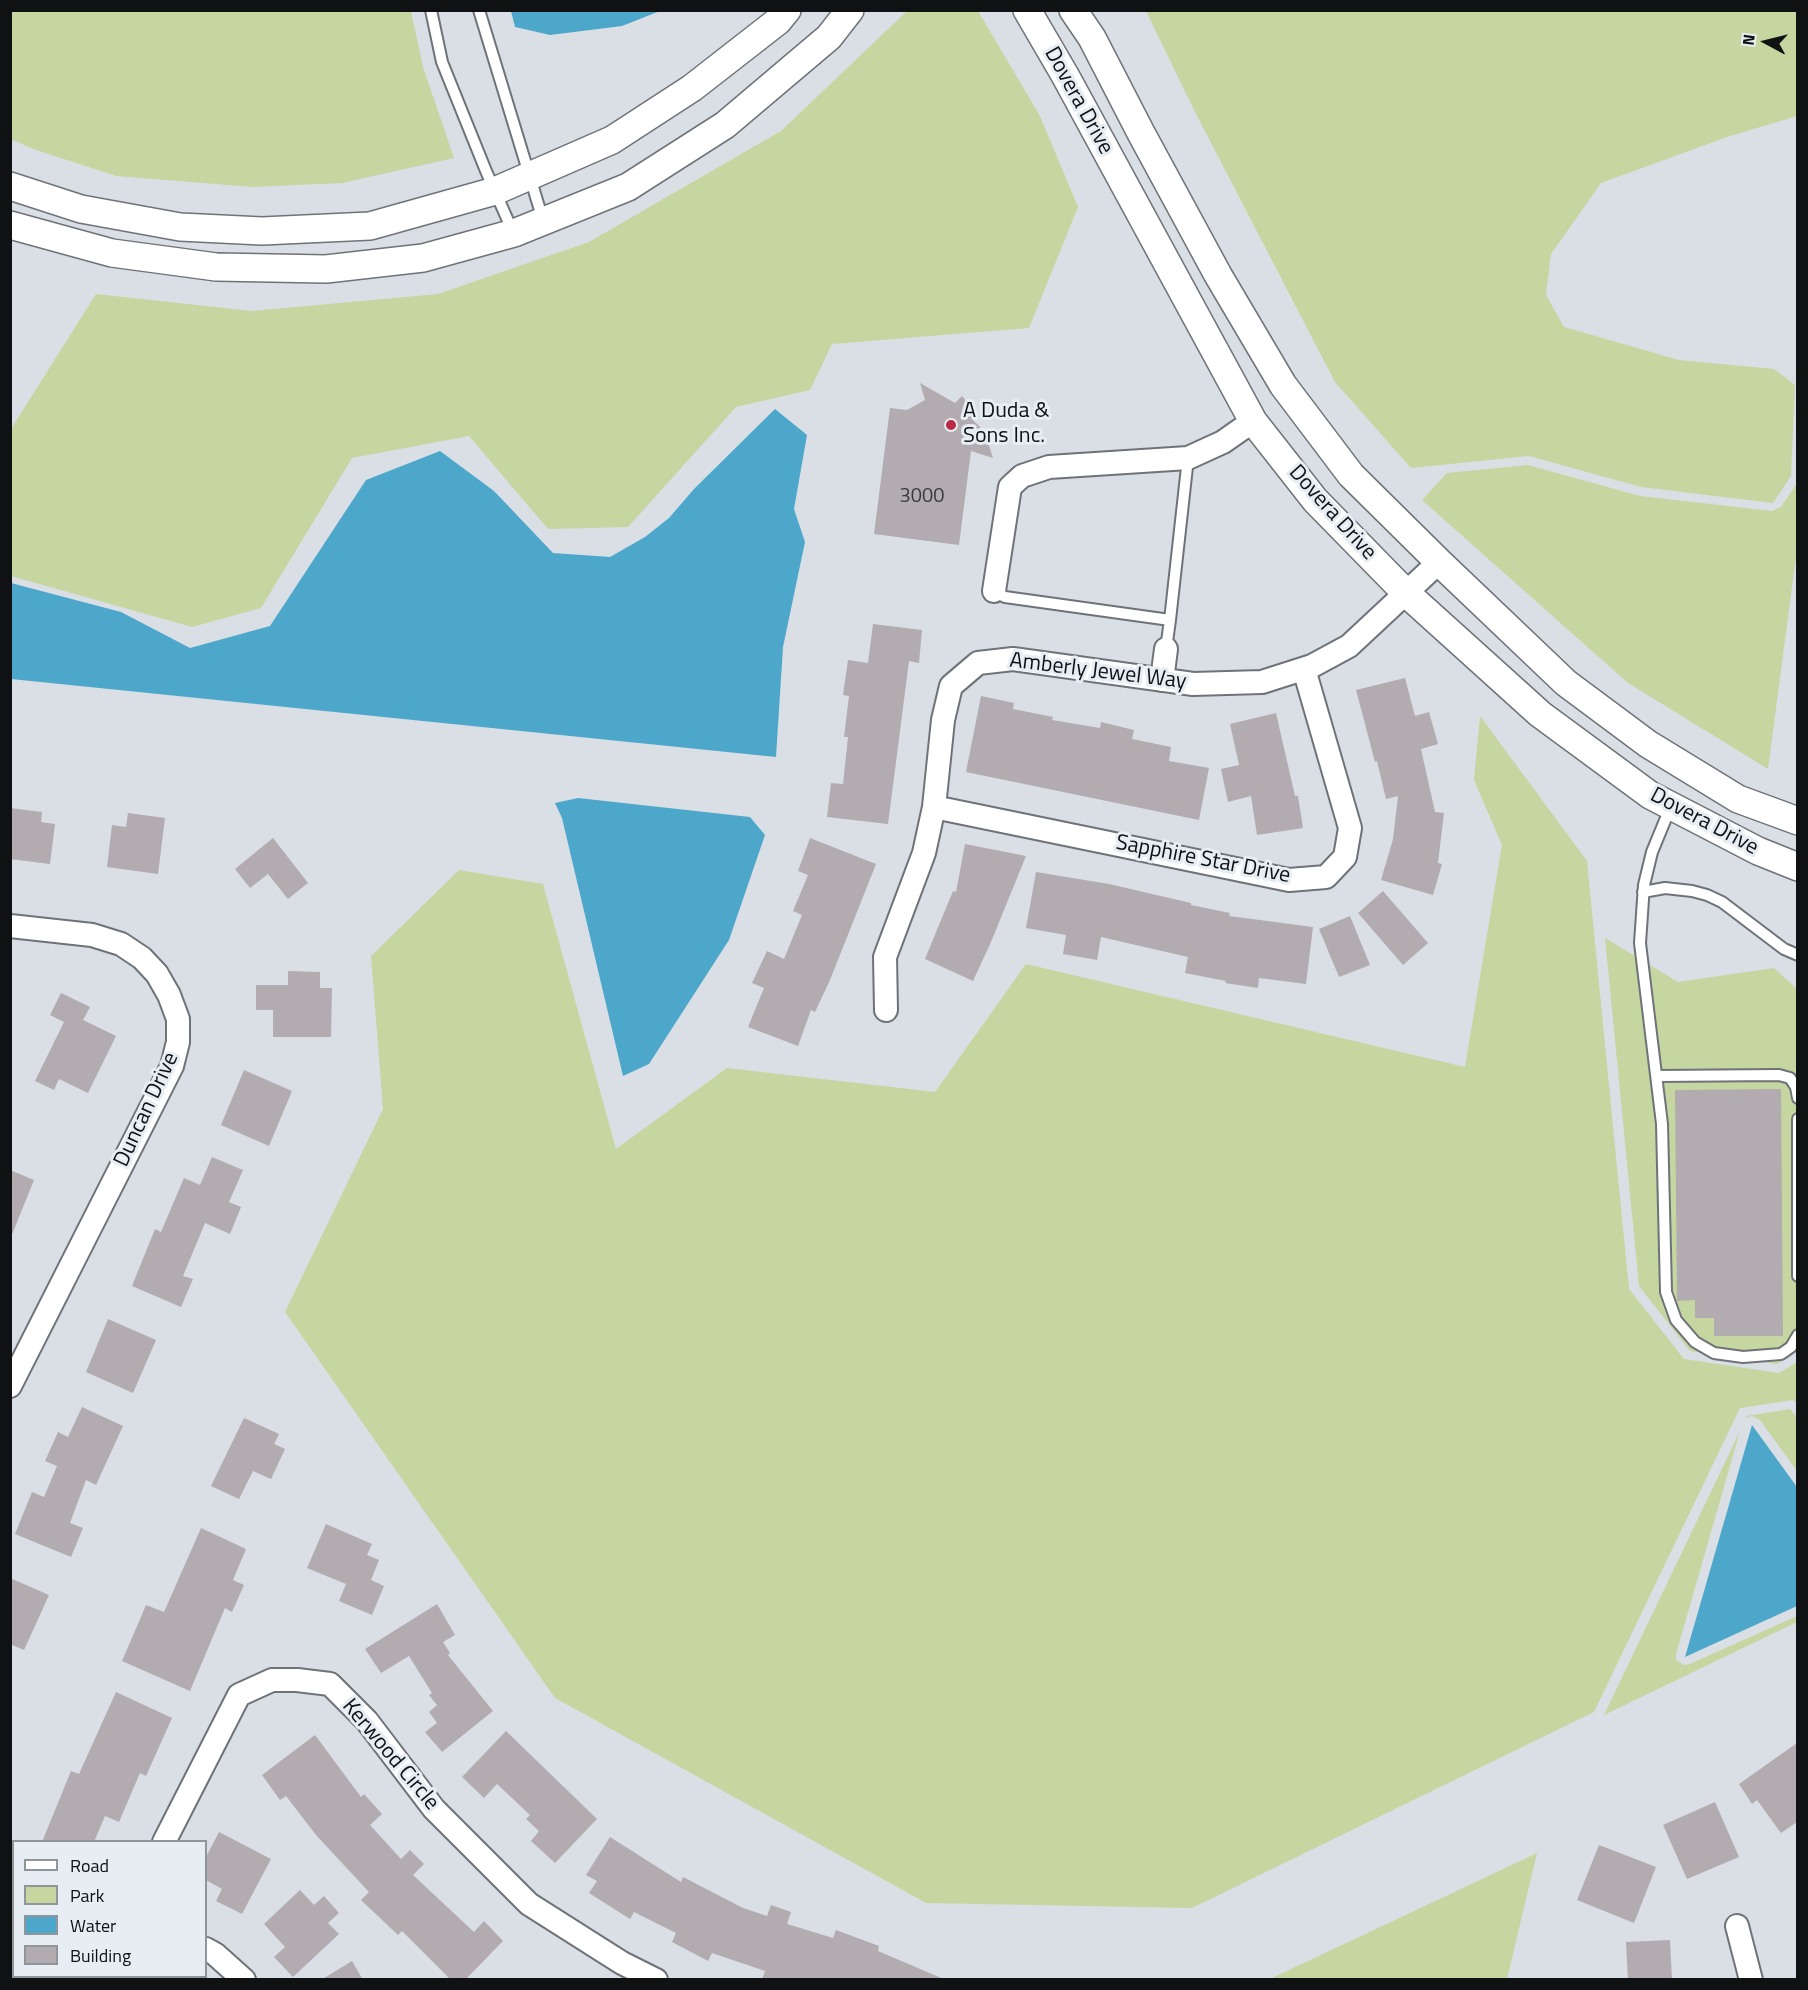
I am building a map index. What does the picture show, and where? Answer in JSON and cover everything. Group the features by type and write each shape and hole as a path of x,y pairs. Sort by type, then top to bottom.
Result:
{"street":[{"path":"11,187 92,211 180,227 262,231 370,226 495,191 612,140 692,88 778,21 787,10"},
{"path":"10,225 112,253 216,267 326,269 423,258 514,233 627,187 725,125 829,37 850,10"},
{"name":"Dovera Drive","path":"1027,10 1066,77 1252,421 1315,500 1406,593 1540,714 1650,795 1758,851 1797,867"},
{"name":"Dovera Drive","path":"1073,10 1092,38 1141,134 1207,254 1283,385 1351,475 1566,683 1648,744 1738,799 1797,821"},
{"path":"994,591 1010,487 1022,476 1049,467 1188,458 1223,442 1252,421"},
{"name":"Amberly Jewel Way","path":"886,1010 885,957 924,853 934,807 943,720 951,686 978,663 1013,659 1193,684 1262,682 1304,669 1349,646 1439,562"},
{"path":"1162,680 1166,648"},
{"name":"Sapphire Star Drive","path":"934,807 1289,880 1326,877 1345,857 1350,828 1304,669"},
{"name":"Duncan Drive","path":"10,926 92,935 121,944 142,958 157,974 169,995 178,1019 178,1042 172,1066 10,1386"},
{"name":"Kerwood Circle","path":"165,1840 239,1695 272,1680 330,1684 367,1721 434,1809 529,1904 622,1963 656,1980"},
{"path":"1737,1926 1751,1980"},
{"path":"207,1950 244,1980"}],"lane":[{"path":"431,10 442,62 514,233"},
{"path":"479,10 543,220"},
{"path":"1166,648 1188,458"},
{"path":"994,591 1005,597 1170,620"},
{"path":"1671,806 1652,852 1643,892 1640,943 1662,1124 1666,1292 1676,1320 1695,1342 1714,1353 1743,1357 1781,1354 1791,1347 1797,1335"},
{"path":"1643,892 1665,888 1707,895 1722,902 1784,949 1797,955"},
{"path":"1657,1076 1779,1075 1790,1077 1796,1087 1797,1098"},
{"path":"1797,1119 1797,1276"}],"green space":[{"path":"11,11 411,11 423,67 454,158 342,183 253,187 116,176 33,149 11,139"},
{"path":"907,11 978,11 1040,116 1078,207 1029,328 832,344 810,390 736,407 628,527 548,529 469,436 352,458 261,608 192,627 11,576 11,429 96,294 252,311 438,294 589,242 781,131"},
{"path":"1146,11 1797,11 1797,116 1727,137 1601,183 1551,254 1546,295 1564,327 1679,360 1774,369 1795,385 1791,476 1773,503 1641,487 1529,456 1411,468 1335,382 1194,110"},
{"path":"1528,465 1640,496 1772,511 1781,507 1797,483 1797,549 1768,769 1628,683 1422,500 1447,473"},
{"path":"1480,716 1587,861 1629,1289 1684,1359 1779,1373 1797,1362 1797,1404 1793,1400 1740,1408 1594,1712 1192,1908 926,1903 555,1698 285,1312 383,1109 371,956 459,870 543,884 616,1149 727,1068 935,1092 1026,964 1465,1067 1502,845 1474,780"},
{"path":"1605,938 1678,982 1774,968 1797,989 1797,1351 1777,1364 1690,1351 1639,1286"},
{"path":"1790,1409 1797,1417 1797,1471 1760,1420 1752,1416 1746,1418 1747,1416"},
{"path":"1740,1431 1676,1660 1684,1665 1690,1664 1797,1616 1797,1622 1604,1715"},
{"path":"1537,1853 1507,1979 1270,1979"}],"water":[{"path":"511,10 660,11 622,26 550,35 515,27"},
{"path":"775,409 807,435 794,509 805,542 783,647 776,757 11,679 11,583 121,612 190,648 270,626 366,480 440,451 494,491 553,553 610,557 645,537 669,518 694,489"},
{"path":"578,798 750,817 765,835 729,940 649,1064 623,1076 562,818 555,803"},
{"path":"1752,1425 1797,1487 1797,1606 1685,1657"}],"building":[{"path":"920,383 955,403 962,396 977,414 972,419 987,439 993,458 971,451 959,545 874,534 890,408 907,410 925,400"},
{"path":"873,624 922,630 919,663 909,661 888,824 827,817 831,783 843,784 848,737 844,737 849,696 843,695 848,660 868,663"},
{"path":"1405,678 1415,716 1429,712 1438,744 1421,749 1435,812 1444,813 1438,863 1442,864 1433,895 1381,880 1393,839 1398,796 1386,799 1356,690"},
{"path":"981,696 1014,703 1013,709 1053,717 1052,720 1100,728 1101,722 1134,730 1132,739 1171,747 1169,761 1209,768 1199,820 966,772"},
{"path":"1276,713 1295,796 1298,796 1303,828 1257,835 1251,796 1228,802 1221,769 1239,765 1230,724"},
{"path":"10,808 42,812 41,822 55,824 50,864 10,859"},
{"path":"128,813 165,818 158,874 107,867 112,825 126,827"},
{"path":"273,838 308,883 288,899 268,874 250,888 235,869"},
{"path":"810,838 876,864 830,980 815,1012 811,1010 798,1046 748,1027 764,988 752,983 767,951 784,959 802,915 793,911 808,875 798,871"},
{"path":"965,844 1026,856 973,981 925,959 953,891 956,892"},
{"path":"1036,872 1109,884 1230,913 1229,916 1313,927 1306,984 1259,978 1258,988 1225,983 1226,981 1185,973 1188,957 1101,937 1097,960 1063,954 1066,935 1026,928"},
{"path":"1383,891 1428,943 1403,965 1358,913"},
{"path":"1350,916 1370,965 1339,977 1319,929"},
{"path":"288,971 320,972 320,988 332,988 331,1037 273,1037 273,1010 256,1010 256,985 288,985"},
{"path":"61,993 90,1007 83,1020 116,1036 88,1093 59,1079 54,1090 35,1081 64,1022 50,1015"},
{"path":"244,1070 292,1091 269,1146 221,1125"},
{"path":"1781,1089 1783,1336 1714,1336 1714,1318 1695,1318 1695,1300 1677,1301 1675,1090"},
{"path":"212,1157 243,1170 229,1202 241,1207 230,1234 205,1223 183,1276 193,1279 181,1307 132,1286 155,1229 161,1232 184,1178 200,1185"},
{"path":"10,1170 34,1180 11,1237 10,1237"},
{"path":"108,1319 156,1340 133,1393 86,1372"},
{"path":"82,1407 123,1426 96,1485 86,1480 70,1523 83,1528 71,1557 15,1534 32,1492 44,1497 57,1466 45,1461 58,1432 68,1437"},
{"path":"244,1418 279,1434 274,1444 285,1449 271,1479 253,1471 239,1499 211,1486"},
{"path":"326,1524 372,1544 367,1555 379,1560 371,1580 384,1586 372,1615 339,1601 346,1584 307,1568"},
{"path":"201,1528 246,1549 233,1580 244,1585 232,1612 225,1608 190,1691 122,1661 146,1605 164,1612"},
{"path":"10,1578 49,1595 24,1650 10,1644"},
{"path":"437,1604 455,1635 443,1642 450,1653 448,1655 493,1711 442,1752 425,1732 437,1723 429,1712 437,1705 429,1695 432,1693 409,1656 381,1673 365,1649"},
{"path":"116,1692 172,1718 146,1776 140,1773 119,1822 105,1816 95,1840 43,1840 71,1771 79,1774"},
{"path":"506,1731 597,1819 555,1863 531,1841 539,1831 526,1819 530,1815 497,1784 484,1798 462,1777"},
{"path":"315,1735 361,1797 364,1794 382,1814 370,1825 401,1859 410,1850 424,1864 413,1875 474,1932 484,1921 503,1941 465,1980 451,1980 402,1931 398,1935 361,1900 369,1892 316,1835 286,1796 280,1800 262,1775"},
{"path":"1797,1743 1797,1822 1781,1833 1757,1800 1752,1804 1739,1784"},
{"path":"1715,1802 1739,1857 1687,1879 1663,1825"},
{"path":"219,1832 271,1859 242,1914 216,1901 222,1889 207,1881 207,1855"},
{"path":"610,1837 681,1882 683,1877 743,1908 767,1916 771,1905 791,1912 787,1924 833,1938 836,1930 879,1946 878,1951 946,1980 762,1980 765,1971 712,1953 708,1961 672,1942 676,1933 634,1912 630,1919 589,1893 597,1881 586,1875"},
{"path":"1599,1845 1656,1867 1634,1923 1577,1900"},
{"path":"300,1890 314,1905 324,1896 339,1913 328,1923 339,1934 293,1977 274,1957 285,1947 264,1924"},
{"path":"1670,1940 1672,1980 1628,1980 1626,1942"},
{"path":"352,1961 363,1980 321,1980"}],"place":[{"name":"A Duda & Sons Inc.","path":"951,425"}]}
